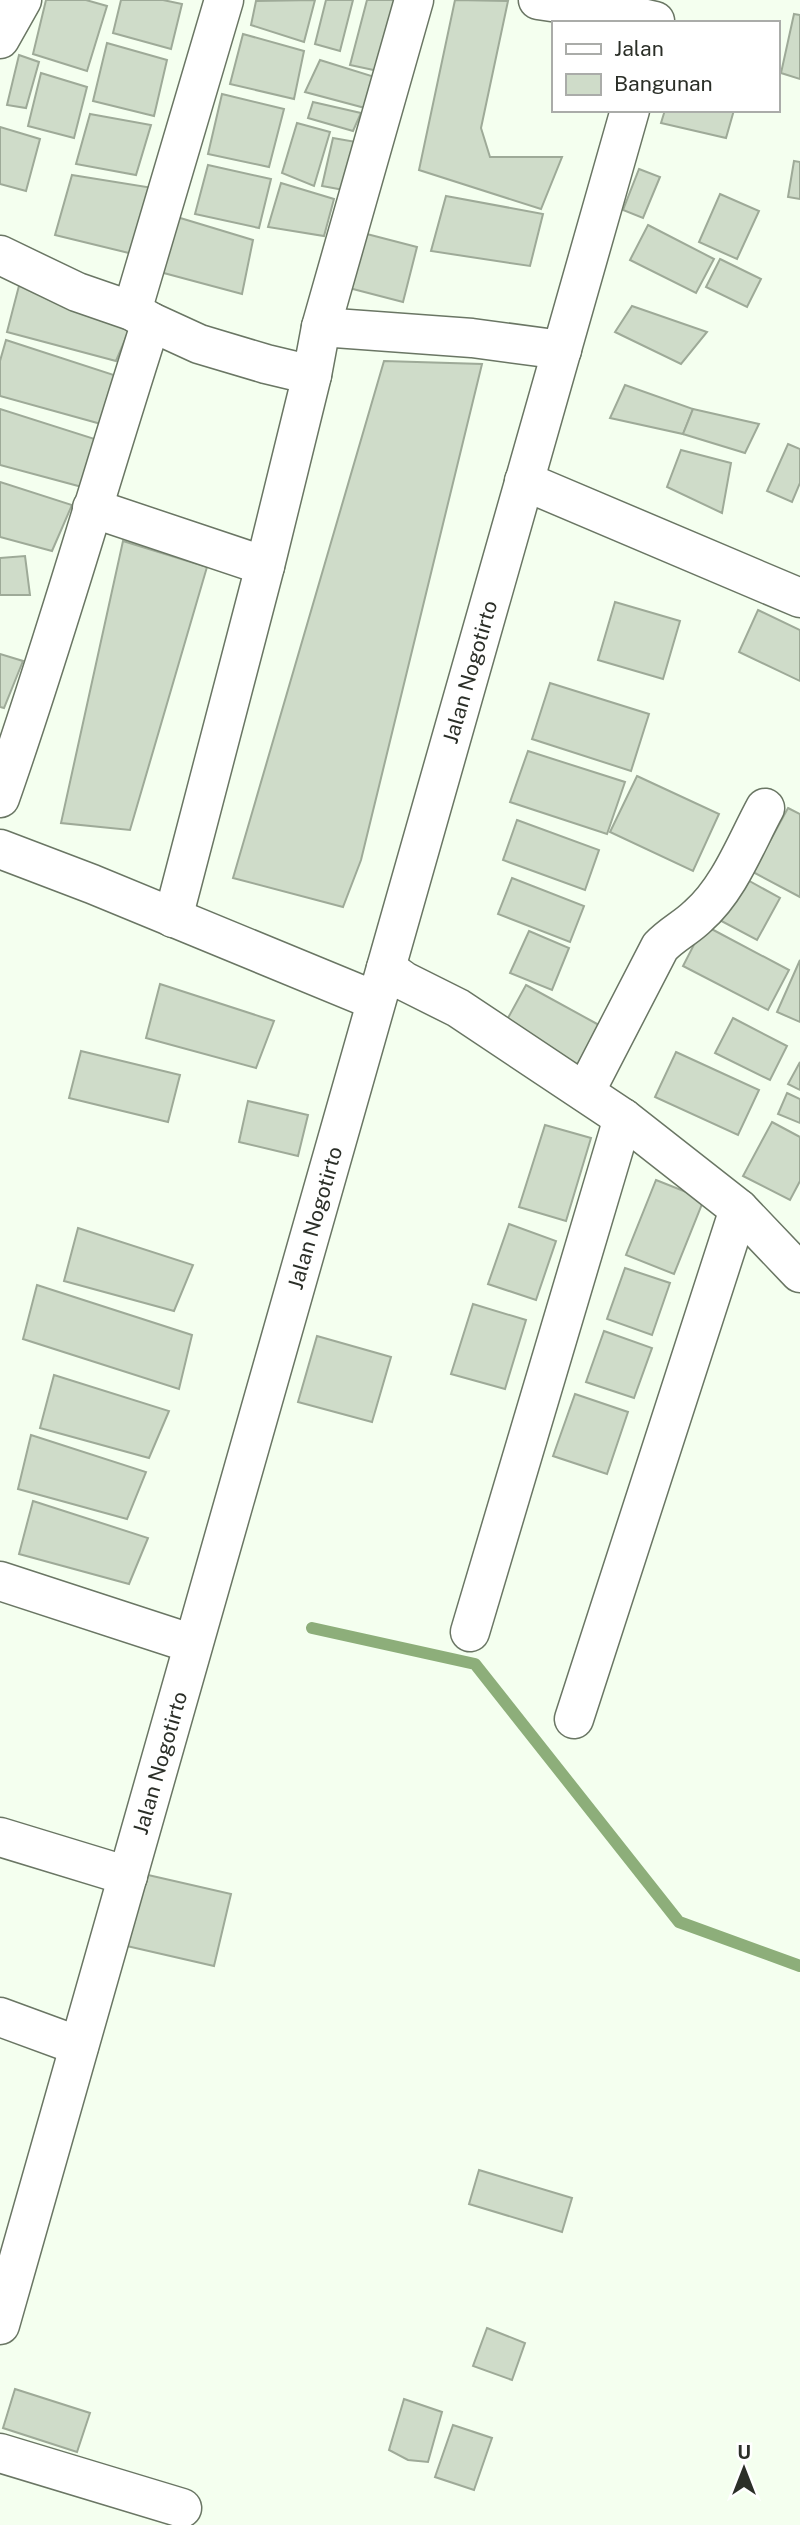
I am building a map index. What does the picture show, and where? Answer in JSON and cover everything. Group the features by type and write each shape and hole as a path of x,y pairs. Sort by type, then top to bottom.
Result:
{"street":[{"path":"0,39 20,0"},
{"path":"0,798 92,508 224,0"},
{"path":"173,918 265,566 312,375 321,327 414,0"},
{"path":"538,0 657,15"},
{"name":"Jalan Nogotirto","path":"0,2325 629,112"},
{"path":"1,257 77,292 142,316 199,344 266,365 312,375"},
{"path":"321,327 472,338 562,349"},
{"path":"524,481 800,598"},
{"path":"92,508 265,566"},
{"path":"585,1092 660,947 671,935 698,917 725,883 765,808"},
{"path":"0,849 173,918 381,984 404,981 458,1008 622,1118 795,1254"},
{"path":"470,1632 622,1118"},
{"path":"574,1719 738,1209"},
{"path":"0,1581 194,1644"},
{"path":"0,1837 128,1876"},
{"path":"0,2017 79,2046"},
{"path":"0,2453 183,2508"}],"building":[{"path":"46,0 86,0 107,6 87,71 33,54"},
{"path":"121,0 163,0 182,4 171,49 113,33"},
{"path":"315,0 304,42 251,25 256,1"},
{"path":"326,0 353,0 340,51 315,44"},
{"path":"367,0 401,0 383,72 350,65"},
{"path":"455,0 508,1 481,128 490,157 562,157 541,209 419,170"},
{"path":"794,14 800,15 800,79 781,73"},
{"path":"243,34 304,51 294,99 230,84"},
{"path":"107,43 167,60 154,116 93,101"},
{"path":"19,55 39,62 26,108 7,105"},
{"path":"320,60 378,78 365,108 305,92"},
{"path":"41,73 87,87 74,138 28,126"},
{"path":"222,94 284,109 269,167 208,154"},
{"path":"313,102 361,113 353,131 308,118"},
{"path":"664,112 733,112 726,138 661,123"},
{"path":"90,114 151,125 136,175 76,164"},
{"path":"297,123 330,132 314,186 282,173"},
{"path":"0,127 40,139 26,191 0,184"},
{"path":"333,138 356,142 344,190 322,186"},
{"path":"794,161 800,162 800,199 788,197"},
{"path":"208,165 271,179 259,228 195,214"},
{"path":"639,169 660,177 643,218 623,210"},
{"path":"72,175 153,188 137,255 55,235"},
{"path":"281,183 334,199 324,236 268,227"},
{"path":"720,194 759,211 737,259 699,242"},
{"path":"446,196 543,214 530,266 431,251"},
{"path":"177,217 253,240 242,294 160,272"},
{"path":"648,225 714,259 696,293 630,260"},
{"path":"363,233 417,247 403,302 349,288"},
{"path":"720,259 761,279 747,307 706,287"},
{"path":"21,278 136,314 116,361 7,332"},
{"path":"632,306 707,332 681,364 615,332"},
{"path":"6,340 120,377 101,424 0,396 0,361"},
{"path":"384,361 482,364 361,860 343,907 233,878"},
{"path":"625,385 693,409 683,434 610,418"},
{"path":"0,409 101,441 82,487 0,465"},
{"path":"693,409 759,424 745,453 683,434"},
{"path":"788,444 800,449 800,483 792,502 767,491"},
{"path":"681,450 731,463 722,513 667,487"},
{"path":"0,482 72,505 52,551 0,537"},
{"path":"123,541 207,567 130,830 61,823"},
{"path":"25,556 30,595 0,595 0,558"},
{"path":"615,602 680,621 663,679 598,660"},
{"path":"758,610 800,630 800,681 739,652"},
{"path":"0,654 23,661 4,708 0,707"},
{"path":"550,683 649,714 631,771 532,739"},
{"path":"528,751 625,782 607,834 510,802"},
{"path":"637,776 719,814 693,871 610,832"},
{"path":"788,808 800,814 800,897 753,872"},
{"path":"517,820 599,850 585,890 503,860"},
{"path":"735,873 780,898 757,940 712,916"},
{"path":"512,878 584,906 570,942 498,914"},
{"path":"704,925 789,970 768,1010 683,966"},
{"path":"529,931 569,948 552,990 510,973"},
{"path":"800,960 800,1022 777,1012"},
{"path":"160,984 274,1021 256,1068 146,1038"},
{"path":"526,985 599,1025 576,1068 502,1029"},
{"path":"733,1018 787,1046 770,1080 715,1053"},
{"path":"81,1051 180,1075 168,1122 69,1098"},
{"path":"676,1052 759,1090 738,1135 655,1097"},
{"path":"800,1062 800,1090 788,1084"},
{"path":"787,1093 800,1099 800,1123 778,1114"},
{"path":"248,1101 308,1115 298,1156 239,1142"},
{"path":"772,1122 800,1137 800,1181 790,1200 743,1176"},
{"path":"545,1125 591,1138 566,1221 519,1207"},
{"path":"656,1180 704,1199 674,1274 626,1255"},
{"path":"509,1224 556,1241 536,1300 488,1284"},
{"path":"78,1228 193,1265 174,1311 64,1281"},
{"path":"625,1268 670,1283 652,1335 607,1319"},
{"path":"37,1285 192,1335 179,1389 23,1339"},
{"path":"473,1304 526,1320 505,1389 451,1374"},
{"path":"604,1331 652,1348 634,1398 586,1382"},
{"path":"317,1336 391,1357 372,1422 298,1402"},
{"path":"54,1375 169,1411 149,1458 40,1428"},
{"path":"575,1394 628,1412 607,1474 553,1456"},
{"path":"31,1435 146,1472 127,1519 18,1489"},
{"path":"33,1501 148,1538 129,1584 19,1554"},
{"path":"135,1872 231,1894 214,1966 118,1944"},
{"path":"479,2170 572,2198 562,2232 469,2204"},
{"path":"487,2328 525,2343 512,2380 473,2366"},
{"path":"15,2389 90,2413 77,2452 3,2428"},
{"path":"404,2399 442,2412 428,2462 408,2460 389,2450"},
{"path":"453,2425 492,2438 474,2490 435,2477"}],"waterway":[{"path":"312,1628 475,1664 679,1922 800,1966"}]}
